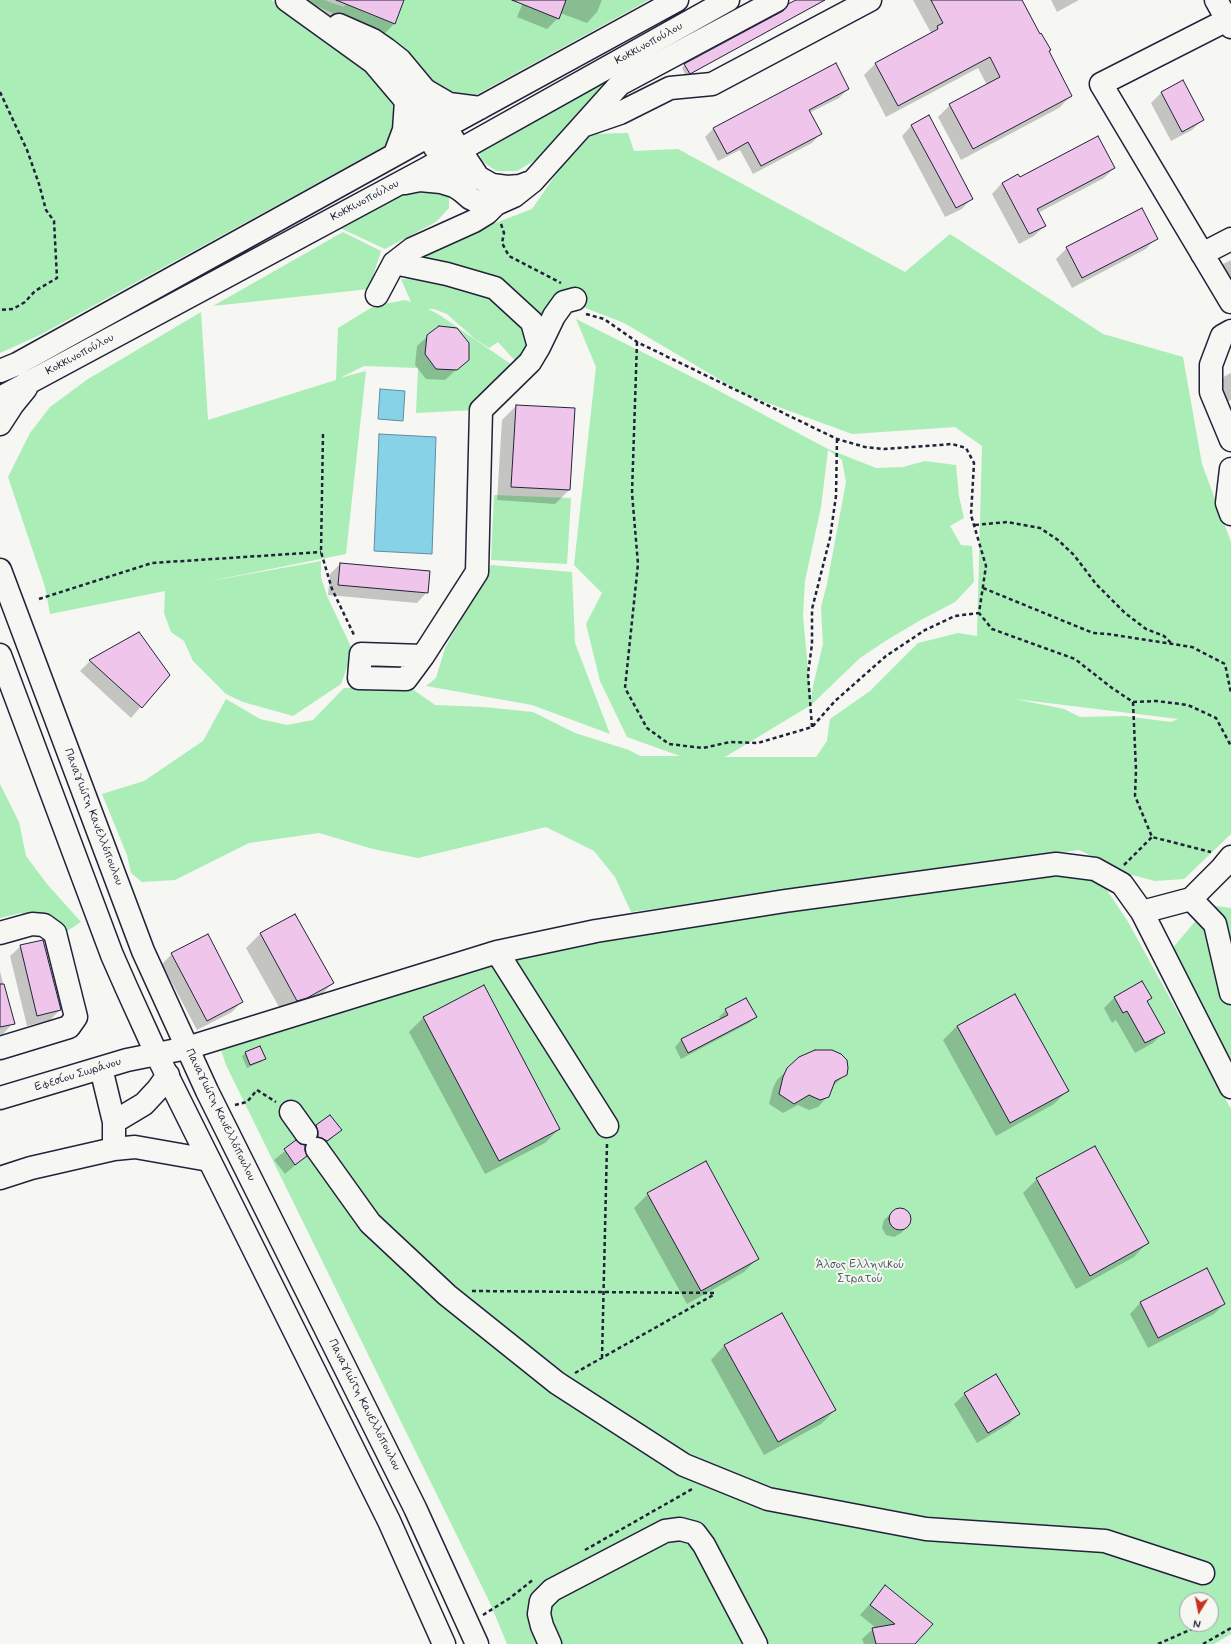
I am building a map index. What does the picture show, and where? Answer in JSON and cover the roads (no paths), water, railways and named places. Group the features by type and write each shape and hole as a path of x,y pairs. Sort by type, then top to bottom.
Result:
{"main road":[{"name":"Κοκκινοπούλου","path":"6,367 678,0"},
{"name":"Κοκκινοπούλου","path":"0,398 396,185 728,0"},
{"path":"377,295 394,263 412,249 474,221 487,213 496,204 514,196 533,181 584,126 620,84 777,0"},
{"path":"584,126 620,113 670,88 712,84 870,0"},
{"path":"1216,0 1230,22 1101,84 1231,302"},
{"path":"294,5 373,40 395,57 425,90 449,104 480,108"},
{"path":"294,5 373,62 406,101 436,132 452,154 478,177 491,186 496,196 496,204"},
{"path":"657,64 670,88"},
{"path":"393,85 394,76 402,71 410,72"},
{"path":"425,90 436,132"},
{"path":"395,154 404,130 406,101"},
{"path":"449,233 458,222 462,210 462,191 452,154"},
{"path":"478,177 492,185 507,187 520,186 533,181"},
{"path":"396,185 420,180 441,182 454,186 470,198 482,204 496,204"},
{"path":"1202,254 1231,239"},
{"path":"394,263 447,274 495,288 532,322 539,347"},
{"path":"361,654 423,656 477,572 481,410 530,362 554,316 564,302 578,305"},
{"path":"1231,331 1222,336 1211,364 1211,392 1231,440"},
{"path":"0,424 13,404 32,381"},
{"path":"1231,469 1227,503 1231,514"},
{"name":"Παναγιώτη Κανελλόπουλου","path":"0,570 140,944 207,1091 415,1508 477,1644"},
{"path":"0,654 112,955 158,1055 388,1521 444,1644"},
{"name":"Εφεσίου Σωράνου","path":"0,1098 127,1060 187,1048 497,952 612,928 785,901 1056,864 1094,869 1122,884 1142,912 1231,1087"},
{"path":"1142,912 1191,899 1229,865"},
{"path":"1191,899 1223,925 1231,993"},
{"path":"0,933 32,924 44,925 55,933 76,1017 69,1026 0,1048"},
{"path":"497,952 607,1126"},
{"path":"101,1068 114,1122 114,1149"},
{"path":"114,1122 144,1104 158,1089 168,1075"},
{"path":"291,1112 370,1222 442,1291 557,1383 684,1465 768,1499 926,1529 1105,1541 1203,1573"},
{"path":"0,1178 31,1168 114,1149 135,1147 210,1160"},
{"path":"550,1644 538,1614 541,1601 552,1590 666,1531 680,1529 695,1533 704,1545 756,1644"}],"water":[{"path":"380,389 405,391 403,421 378,419"},
{"path":"379,434 436,437 432,554 374,551"}],"park label":[{"name":"Άλσος Ελληνικού Στρατού","path":"860,1272"}]}
